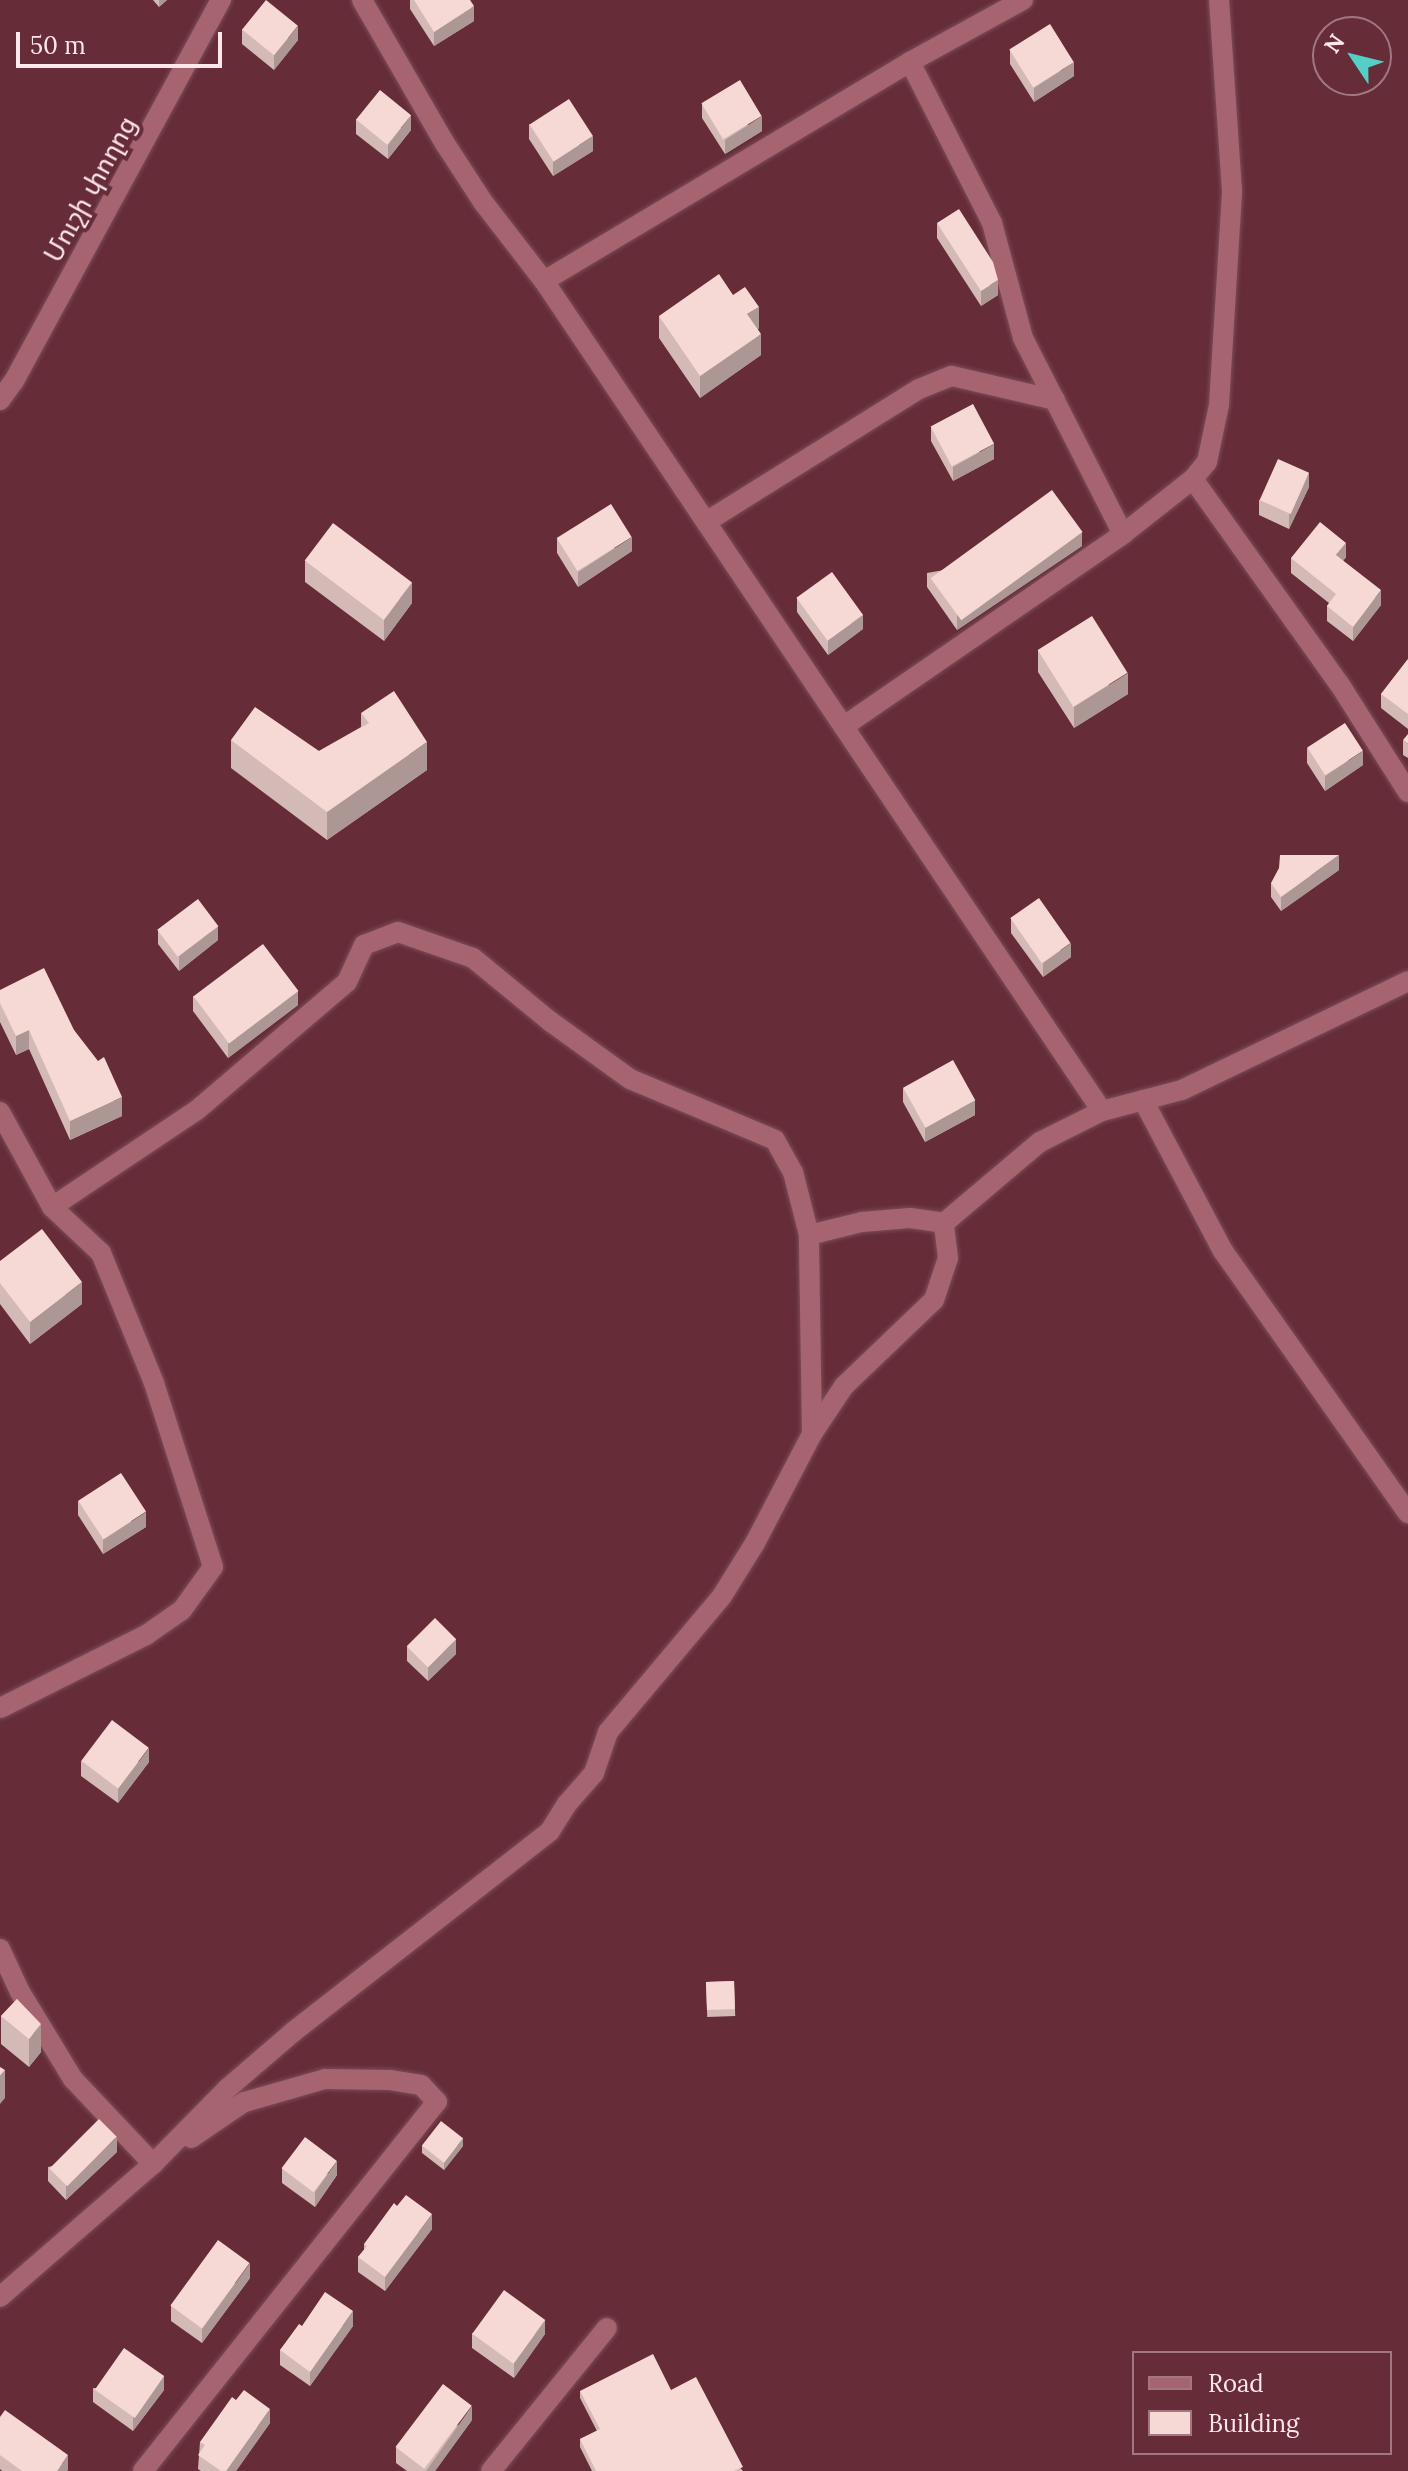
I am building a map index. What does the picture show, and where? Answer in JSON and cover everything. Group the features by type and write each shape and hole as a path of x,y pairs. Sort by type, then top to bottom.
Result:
{"street":[{"name":"Մուշի փողոց","path":"0,400 37,340 221,0"},
{"path":"362,0 459,166 544,281 1102,1111"},
{"path":"544,281 910,62 1023,0"},
{"path":"844,726 1123,534 1193,479 1207,462 1219,405 1231,207 1219,0"},
{"path":"910,62 992,223 1023,338 1123,534"},
{"path":"706,522 919,389 952,376 1055,400"},
{"path":"1193,479 1340,685 1408,792"},
{"path":"52,1207 197,1110 347,982 364,945 398,932 473,958 551,1022 630,1079 775,1140 793,1172 809,1235 812,1434"},
{"path":"809,1235 862,1222 910,1218 944,1223 1040,1142 1102,1111 1182,1090 1408,981"},
{"path":"1143,1100 1223,1251 1408,1513"},
{"path":"0,1112 52,1207 101,1253 154,1383 213,1567 182,1610 146,1635 0,1708"},
{"path":"0,2297 153,2164 228,2088 293,2032 550,1831 567,1804 594,1773 608,1732 722,1596 755,1543 812,1434 844,1386 934,1300 948,1258 944,1223"},
{"path":"0,1949 20,1992 73,2079 153,2164"},
{"path":"143,2471 437,2102 421,2085 389,2080 325,2079 299,2084 244,2102 153,2164"},
{"path":"491,2471 607,2328"}],"building":[{"path":"266,0 298,26 274,55 242,30"},
{"path":"414,0 470,0 474,6 434,32"},
{"path":"1050,24 1074,62 1033,88 1009,49"},
{"path":"740,80 762,116 723,139 701,103"},
{"path":"380,90 411,115 387,145 356,120"},
{"path":"569,99 593,136 554,161 530,125"},
{"path":"959,209 993,262 998,280 981,291 937,223"},
{"path":"719,274 733,295 745,287 759,307 747,314 761,334 700,376 659,316"},
{"path":"973,404 994,444 952,466 931,427"},
{"path":"1278,459 1309,473 1291,514 1260,500"},
{"path":"1052,490 1083,532 961,620 931,578"},
{"path":"611,504 632,537 577,571 557,538"},
{"path":"1320,522 1346,543 1336,555 1381,590 1353,627 1327,606 1336,594 1291,558"},
{"path":"333,523 412,583 384,620 305,561"},
{"path":"832,572 863,615 828,641 796,598"},
{"path":"1092,616 1128,673 1073,707 1038,650"},
{"path":"1408,659 1408,714 1381,694"},
{"path":"394,691 427,742 327,812 231,740 255,707 319,751 369,723 361,713"},
{"path":"1345,723 1363,751 1325,775 1307,748"},
{"path":"1280,855 1339,855 1281,897 1271,883 1279,868"},
{"path":"1039,898 1071,943 1042,963 1010,918"},
{"path":"198,899 218,926 178,957 157,930"},
{"path":"263,944 299,991 229,1043 194,996"},
{"path":"44,968 74,1030 98,1061 104,1057 122,1097 70,1121 29,1030 16,1036 0,1003 0,990"},
{"path":"953,1060 975,1100 925,1128 903,1088"},
{"path":"42,1229 82,1282 30,1322 0,1283 0,1261"},
{"path":"121,1473 146,1512 103,1539 78,1501"},
{"path":"435,1618 456,1639 428,1667 407,1646"},
{"path":"112,1720 149,1748 118,1788 81,1761"},
{"path":"734,1981 735,2009 707,2010 706,1982"},
{"path":"17,1999 41,2024 29,2039 1,2016"},
{"path":"99,2119 117,2137 67,2186 50,2168"},
{"path":"441,2121 463,2138 444,2163 422,2145"},
{"path":"305,2137 337,2161 313,2192 282,2168"},
{"path":"406,2195 432,2214 385,2277 358,2257 394,2203 397,2206"},
{"path":"218,2240 250,2263 202,2328 170,2306"},
{"path":"504,2290 545,2320 514,2364 472,2334"},
{"path":"325,2292 353,2311 310,2372 280,2350 299,2324 302,2326"},
{"path":"124,2348 164,2376 135,2418 95,2390"},
{"path":"653,2354 671,2390 696,2377 743,2467 734,2471 596,2471 580,2439 600,2429 580,2391"},
{"path":"443,2384 472,2406 424,2469 395,2447"},
{"path":"244,2390 270,2409 226,2471 221,2471 198,2455 205,2445 200,2442 232,2397 236,2400"},
{"path":"5,2410 68,2455 57,2471 22,2471 0,2455 0,2417"}]}
